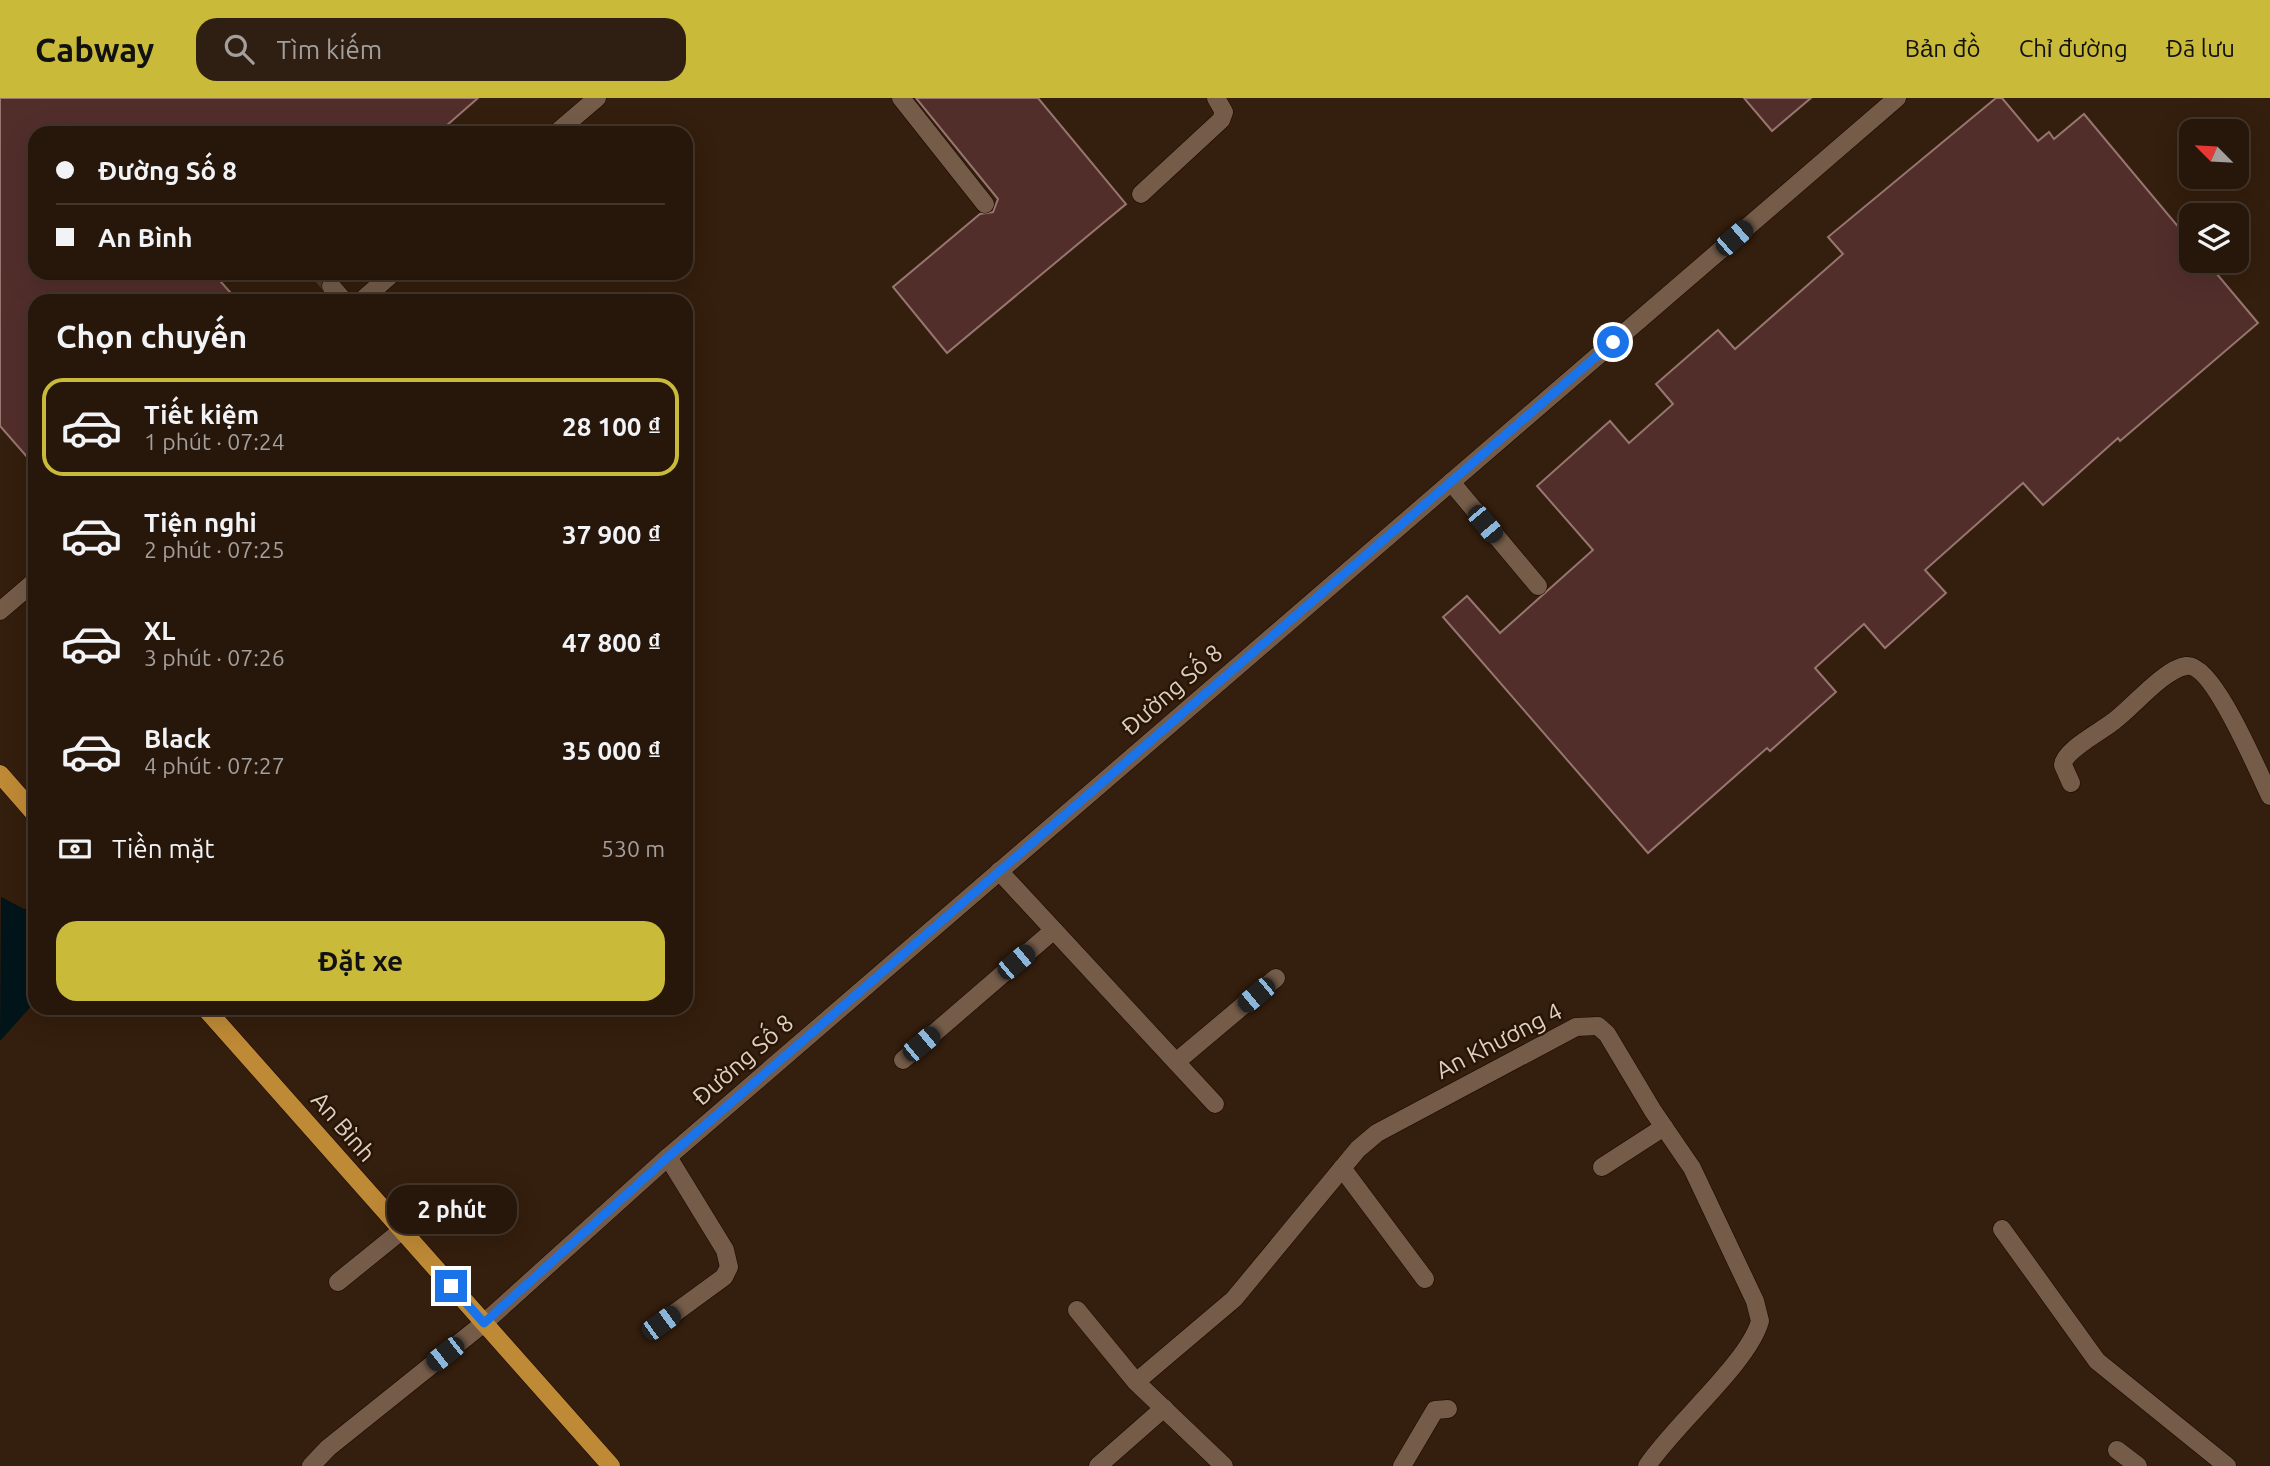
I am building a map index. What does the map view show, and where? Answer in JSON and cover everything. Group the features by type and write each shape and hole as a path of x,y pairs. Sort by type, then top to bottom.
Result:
{"main road":[{"path":"0,774 28,806"},
{"name":"An Bình","path":"211,1015 611,1466"}],"street":[{"path":"564,126 597,98"},
{"path":"901,98 985,204"},
{"path":"1141,194 1221,120 1224,112 1216,98"},
{"name":"Đường Số 8","path":"311,1466 328,1448 484,1323 668,1157 1897,98"},
{"path":"368,294 385,280"},
{"path":"331,286 338,294"},
{"path":"1451,482 1538,586"},
{"path":"0,611 28,587"},
{"path":"2071,783 2063,765 2067,755 2115,721 2166,676 2183,666 2194,666 2218,692 2270,796"},
{"path":"999,871 1215,1104"},
{"path":"902,1060 1054,930"},
{"path":"1176,1062 1276,978"},
{"name":"An Khương 4","path":"1136,1382 1234,1299 1357,1149 1377,1133 1576,1027 1598,1026 1607,1034 1692,1168 1755,1301 1760,1321 1748,1348 1668,1436 1647,1466"},
{"path":"1602,1167 1664,1126"},
{"path":"661,1323 724,1277 729,1267 725,1250 668,1157"},
{"path":"1342,1168 1425,1279"},
{"path":"2002,1229 2097,1361 2227,1466"},
{"path":"338,1282 401,1231"},
{"path":"1077,1310 1136,1382 1224,1466"},
{"path":"1098,1466 1164,1408"},
{"path":"1402,1466 1436,1410 1448,1409"},
{"path":"2118,1450 2138,1466"}],"shaded area":[{"path":"1,897 24,909 28,908 28,1010 0,1041"}],"building":[{"path":"0,98 478,98 446,126 28,126 28,280 219,280 232,294 28,294 28,458 0,426"},
{"path":"916,98 1038,98 1126,204 947,353 893,287 980,214 993,212 998,199"},
{"path":"1744,98 1811,98 1772,131"},
{"path":"1996,98 2002,98 2038,141 2049,132 2054,139 2084,114 2179,228 2179,273 2216,273 2258,323 2120,441 2118,438 2043,505 2023,483 1925,570 1946,593 1885,648 1864,624 1815,668 1836,692 1770,751 1767,748 1648,853 1443,617 1467,596 1500,633 1593,550 1537,486 1610,421 1629,443 1673,404 1656,384 1718,330 1735,349 1843,254 1828,237"}],"tunnel":[{"path":"326,280 331,286"}],"route":[{"path":"451,1286 484,1323 668,1157 1613,342"}]}
